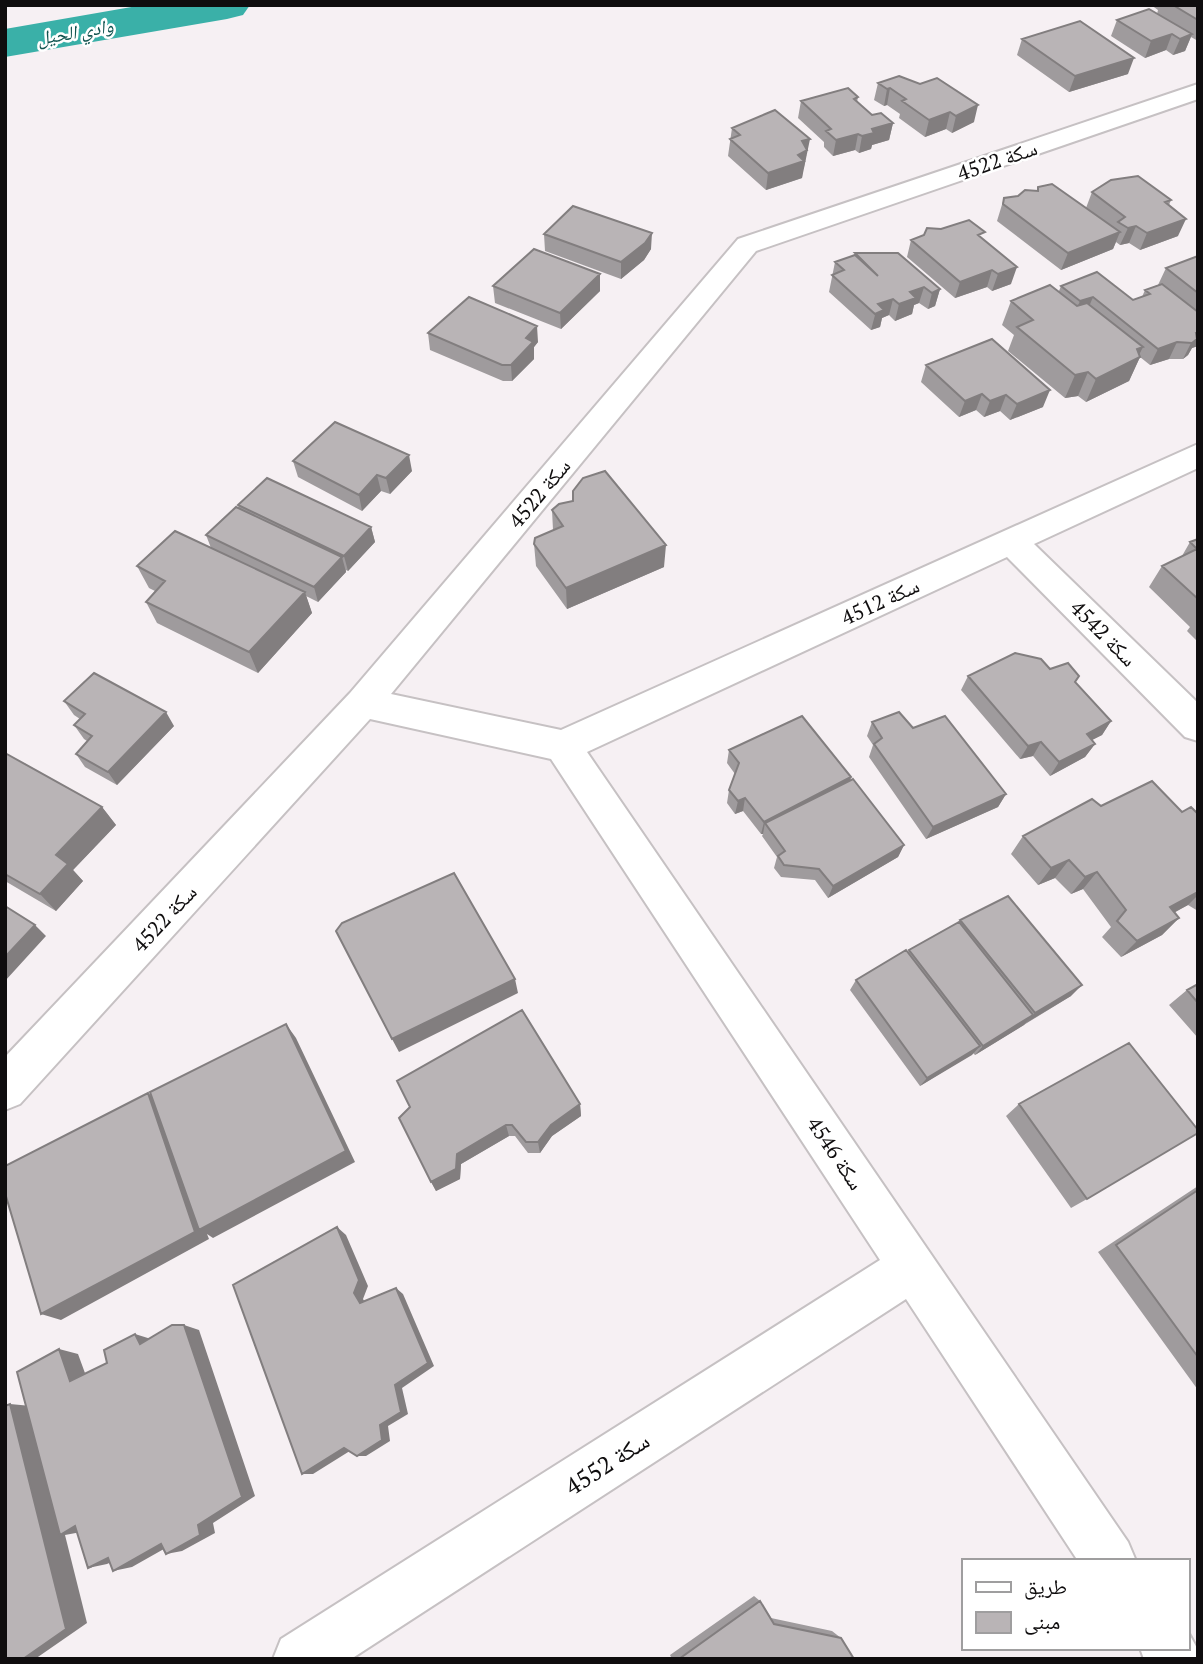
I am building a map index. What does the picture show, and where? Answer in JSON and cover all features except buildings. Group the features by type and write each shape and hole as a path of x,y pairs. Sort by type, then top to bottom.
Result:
{"street":[{"name":"سكة 4522","path":"5,1089 363,703 747,245 1198,91"},
{"name":"سكة 4512","path":"563,746 1198,455"},
{"name":"سكة 4542","path":"1011,541 1198,726"},
{"path":"363,703 563,746"},
{"name":"سكة 4546","path":"563,746 1108,1559"},
{"name":"سكة 4552","path":"301,1659 912,1267"}],"waterway":[{"name":"وادي الحيل","path":"5,43 227,5"}]}
